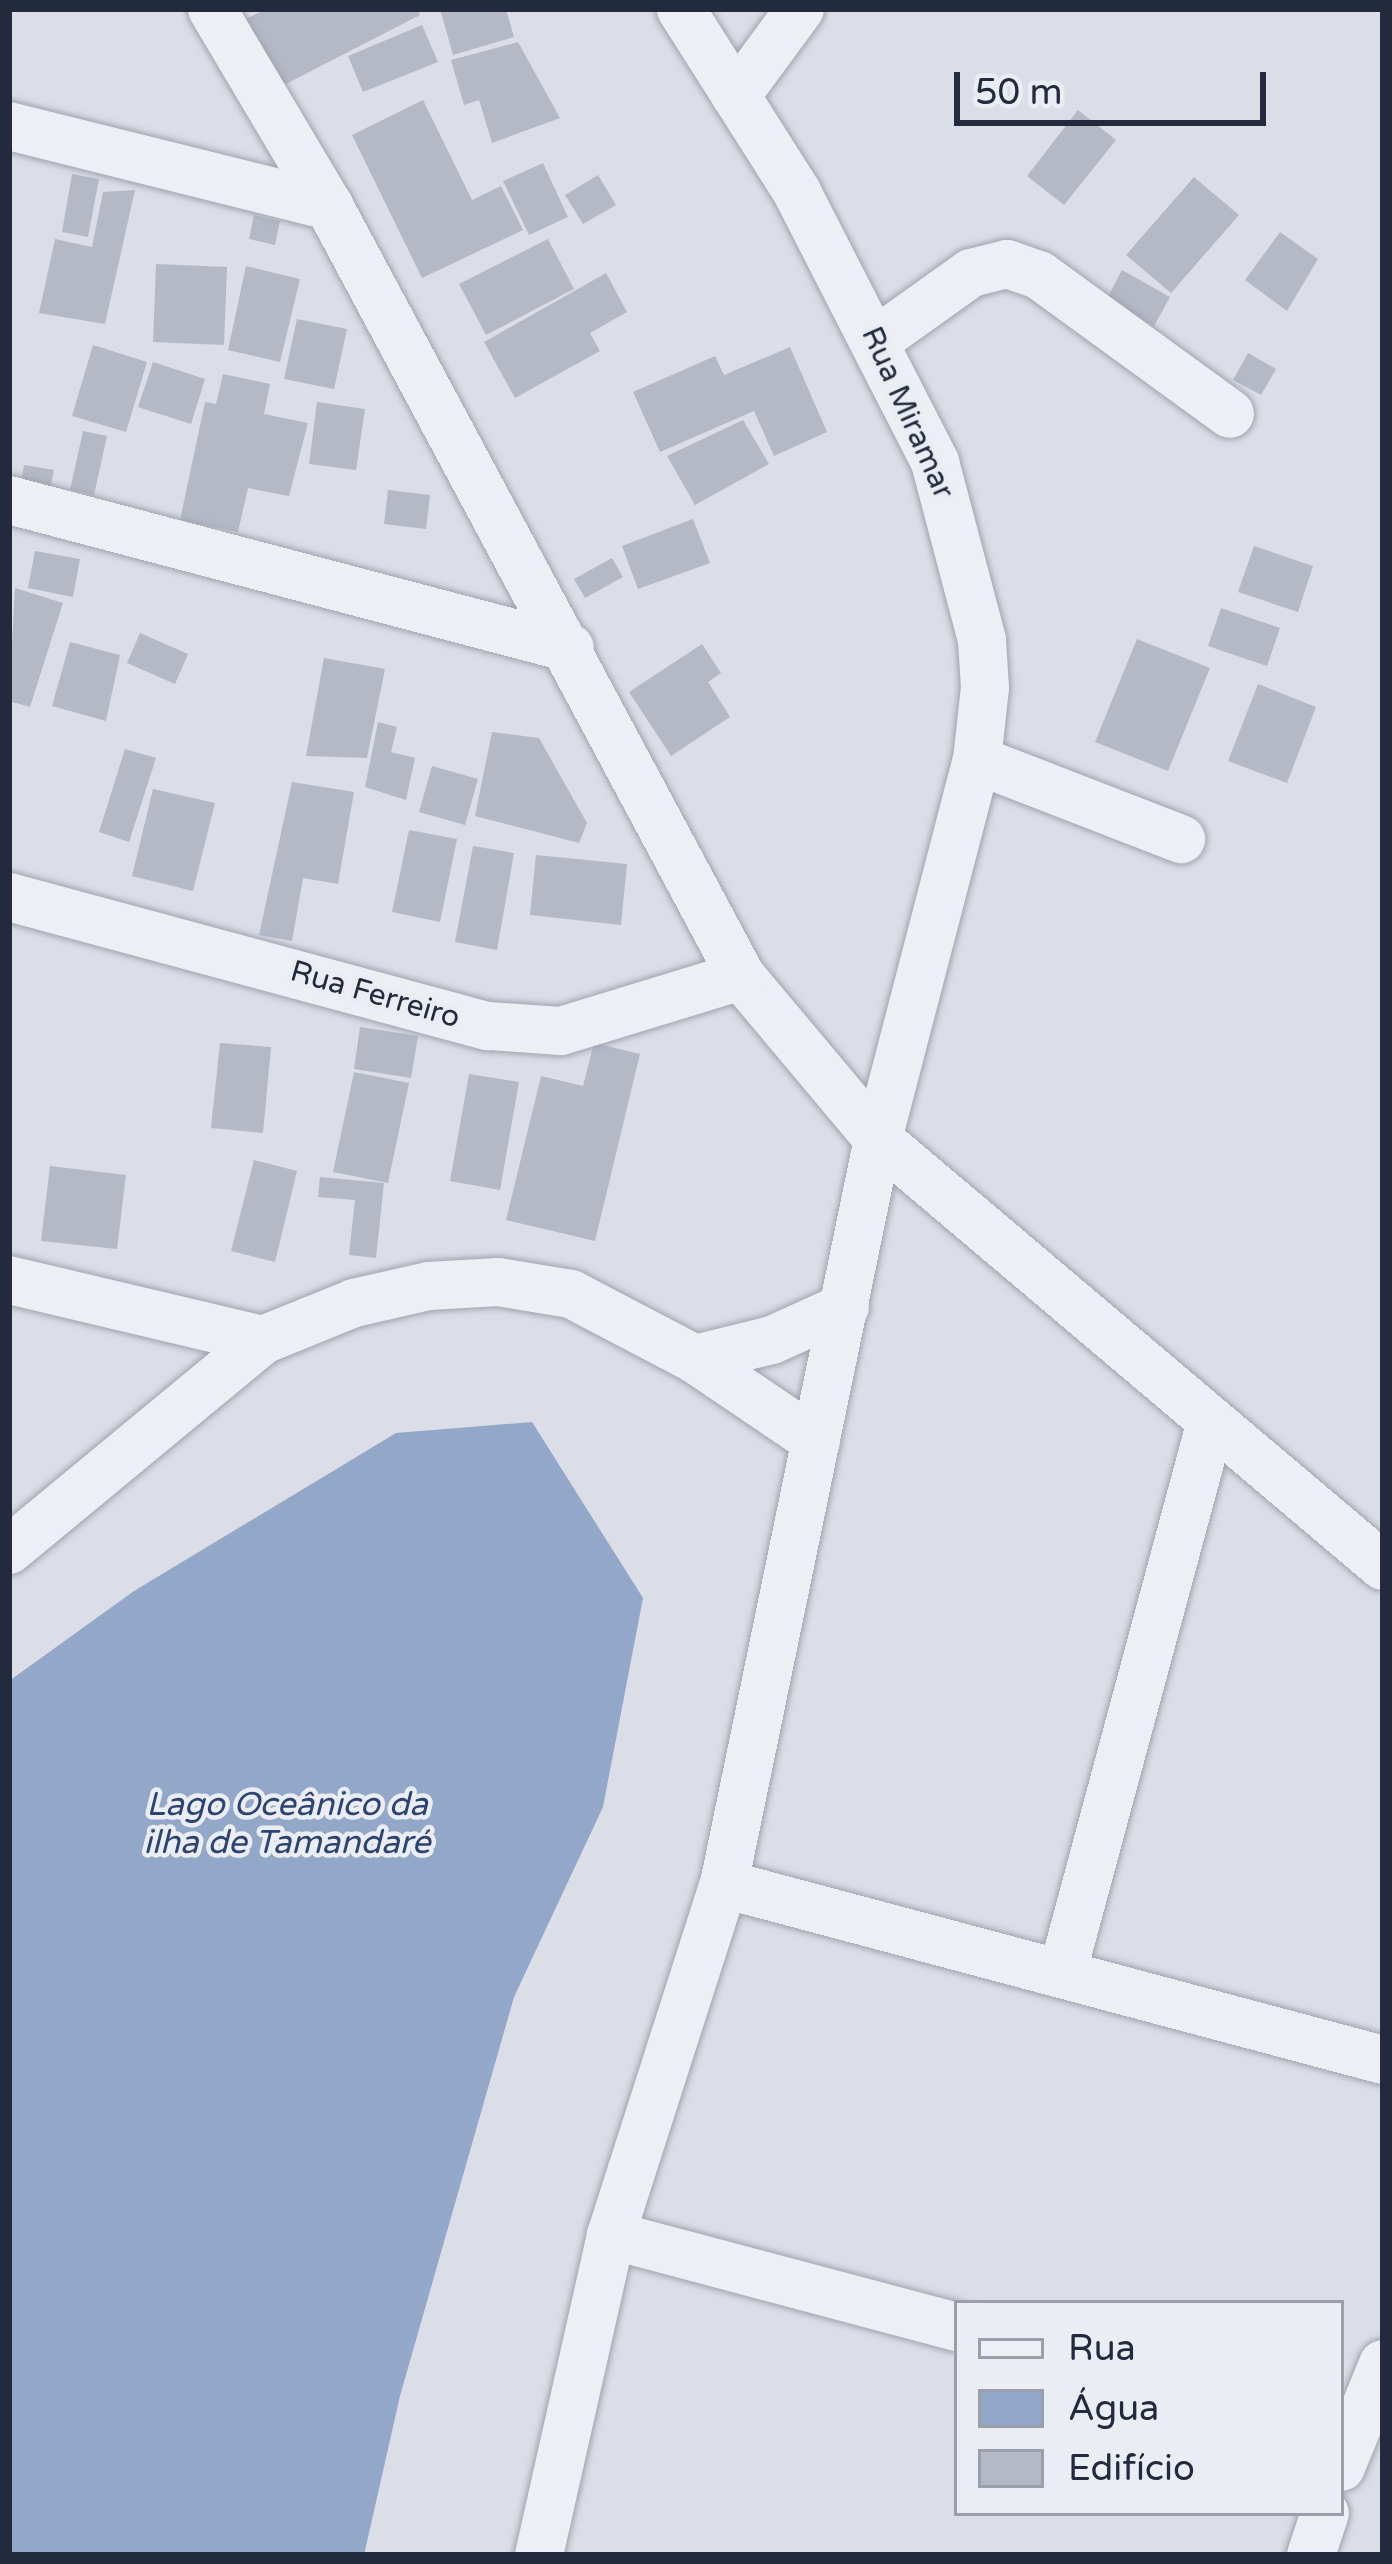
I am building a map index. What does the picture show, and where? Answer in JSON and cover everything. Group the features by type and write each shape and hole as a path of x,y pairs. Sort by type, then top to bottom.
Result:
{"street":[{"name":"Rua Miramar","path":"539,2555 611,2235 724,1884 878,1138 976,760 982,640 956,524 877,340 681,9"},
{"path":"736,96 800,9"},
{"path":"218,11 569,648 741,976 878,1138 1210,1425 1383,1566"},
{"path":"9,126 329,206"},
{"path":"877,340 971,272 1007,264 1039,274 1230,413"},
{"path":"9,500 569,648"},
{"path":"976,760 1181,839"},
{"name":"Rua Ferreiro","path":"9,897 488,1026 561,1031 741,976"},
{"path":"9,1280 263,1340"},
{"path":"9,1550 263,1340 354,1303 428,1286 498,1282 571,1294 695,1359 816,1441"},
{"path":"695,1359 772,1340 844,1307"},
{"path":"1063,1974 1210,1425"},
{"path":"724,1884 1383,2060"},
{"path":"611,2235 954,2325"},
{"path":"1345,2442 1383,2364"},
{"path":"1311,2555 1324,2516"}],"water":[{"name":"Lago Oceânico da ilha de Tamandaré","path":"532,1422 643,1598 603,1807 514,1997 400,2396 364,2555 9,2555 9,1681 134,1591 396,1433"}],"building":[{"path":"266,9 417,9 420,15 280,87 244,20"},
{"path":"440,9 506,9 514,37 453,55"},
{"path":"422,25 438,62 363,92 348,56"},
{"path":"518,42 560,118 492,143 479,100 464,105 451,60"},
{"path":"423,100 472,200 501,186 523,230 422,278 352,135"},
{"path":"1078,110 1116,140 1064,205 1027,176"},
{"path":"543,163 568,217 529,235 503,181"},
{"path":"72,174 99,179 88,237 62,232"},
{"path":"598,175 616,205 583,224 565,195"},
{"path":"1194,177 1239,215 1171,293 1126,255"},
{"path":"135,190 105,324 39,313 55,239 92,247 103,192"},
{"path":"254,215 280,221 275,245 249,239"},
{"path":"1280,232 1318,259 1287,311 1245,280"},
{"path":"548,239 574,289 486,335 459,284"},
{"path":"156,264 227,267 224,345 153,342"},
{"path":"246,266 300,279 280,362 228,350"},
{"path":"1122,270 1170,297 1154,326 1106,300"},
{"path":"606,273 627,312 590,333 600,351 515,398 484,342"},
{"path":"297,319 347,329 334,389 284,379"},
{"path":"93,345 147,362 126,432 72,416"},
{"path":"790,347 827,432 774,456 754,411 660,452 633,392 715,356 724,375"},
{"path":"1248,353 1276,369 1261,395 1233,380"},
{"path":"153,362 205,379 191,424 138,407"},
{"path":"223,374 270,384 264,414 308,423 289,496 248,488 238,532 180,520 205,402 216,404"},
{"path":"317,402 365,409 356,470 309,464"},
{"path":"743,420 769,464 695,505 667,456"},
{"path":"83,431 107,436 94,495 70,490"},
{"path":"24,465 54,470 50,490 21,484"},
{"path":"388,490 430,495 426,529 384,524"},
{"path":"693,519 710,563 638,589 622,546"},
{"path":"1254,546 1313,566 1298,612 1238,592"},
{"path":"35,551 80,559 73,597 28,588"},
{"path":"612,558 623,577 585,598 574,579"},
{"path":"15,588 63,603 30,707 9,701"},
{"path":"1221,608 1280,628 1267,666 1208,646"},
{"path":"140,633 188,654 175,684 127,663"},
{"path":"1137,639 1210,668 1168,771 1095,742"},
{"path":"70,642 120,655 106,721 52,706"},
{"path":"702,644 721,673 708,682 730,717 671,756 629,692"},
{"path":"324,658 385,669 367,758 306,756"},
{"path":"1258,684 1316,707 1287,783 1228,761"},
{"path":"378,722 397,727 391,752 415,758 406,800 365,787"},
{"path":"492,732 539,738 587,823 579,843 475,816"},
{"path":"125,749 156,758 129,842 99,832"},
{"path":"432,766 478,779 465,825 419,812"},
{"path":"292,782 354,792 338,884 303,878 292,941 259,935"},
{"path":"153,789 215,803 193,891 132,876"},
{"path":"409,830 457,839 440,922 392,912"},
{"path":"473,846 514,853 497,950 455,942"},
{"path":"536,855 627,864 621,925 530,915"},
{"path":"360,1027 418,1036 411,1078 354,1069"},
{"path":"220,1043 271,1047 263,1133 211,1128"},
{"path":"594,1043 640,1054 595,1241 506,1220 541,1076 583,1086"},
{"path":"354,1072 409,1083 388,1183 333,1172"},
{"path":"469,1074 519,1082 500,1190 450,1181"},
{"path":"254,1160 297,1171 275,1262 231,1251"},
{"path":"50,1166 126,1175 117,1249 41,1241"},
{"path":"320,1177 384,1183 376,1258 349,1255 355,1200 318,1197"}]}
